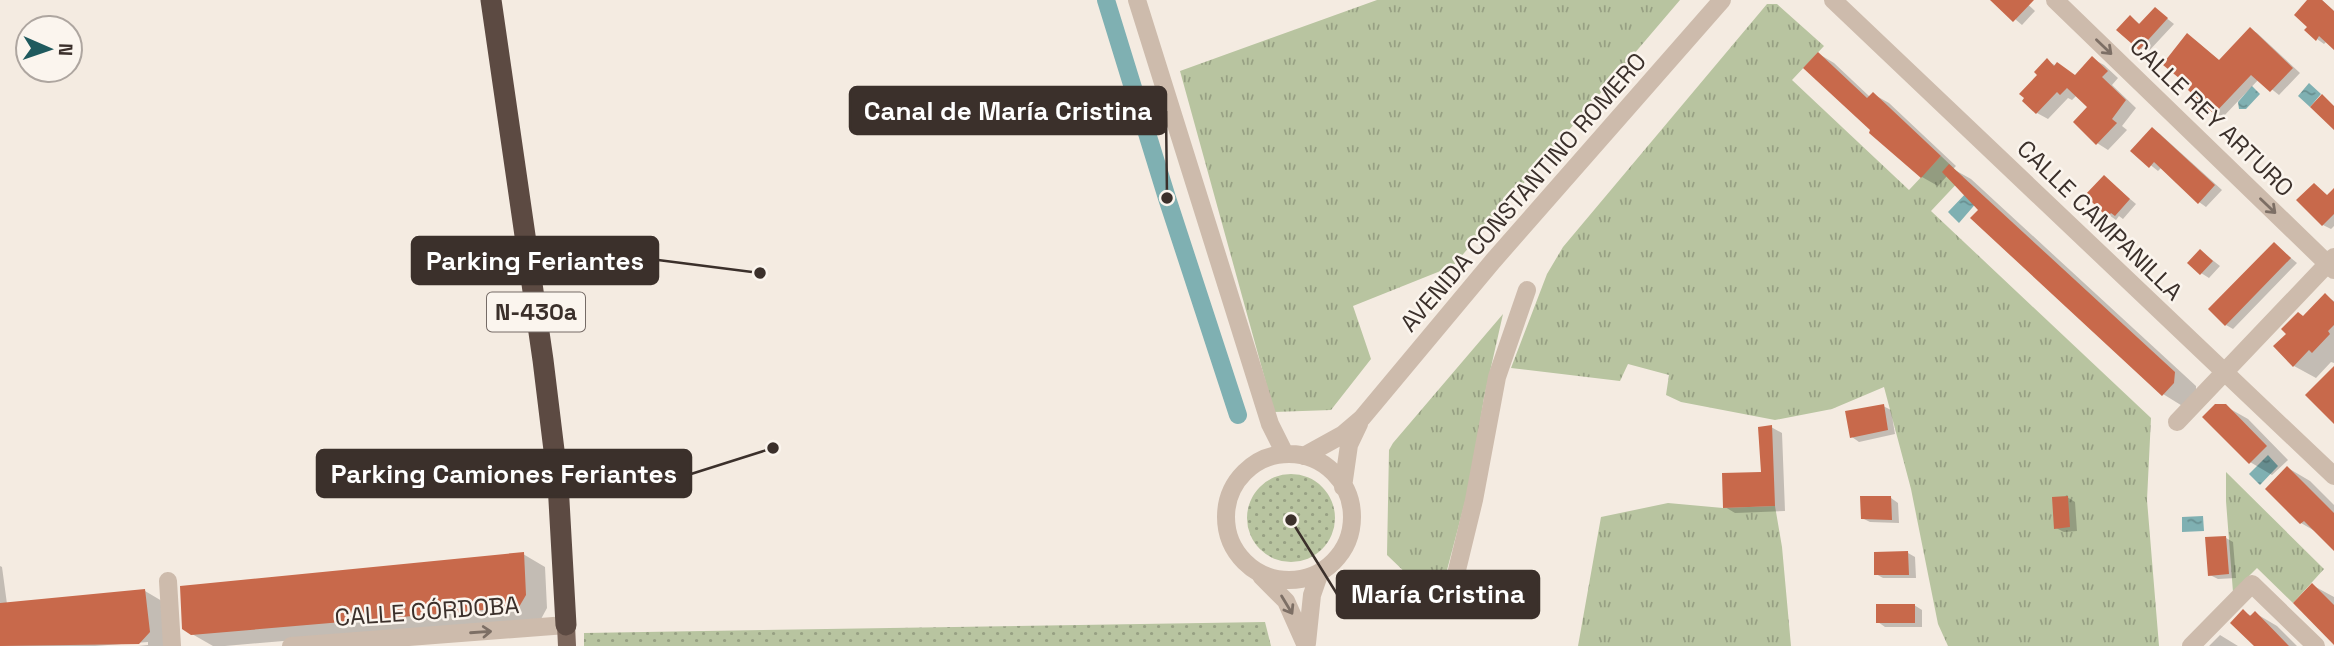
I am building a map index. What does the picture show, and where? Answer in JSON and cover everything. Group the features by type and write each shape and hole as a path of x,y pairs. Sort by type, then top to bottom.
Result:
{"highway":[{"name":"N-430a","path":"491,0 543,360 556,469 567,636"}],"street":[{"path":"1137,0 1270,424 1285,454"},
{"name":"AVENIDA CONSTANTINO ROMERO","path":"1304,456 1342,435 1362,418 1493,261 1722,0"},
{"name":"CALLE CAMPANILLA","path":"1833,0 2334,476"},
{"name":"CALLE REY ARTURO","path":"2055,0 2332,263"},
{"path":"2176,422 2332,263"},
{"path":"1449,603 1474,500 1497,377 1527,290"},
{"name":"AVENIDA CONSTANTINO ROMERO","path":"1343,486 1349,445 1362,418"},
{"path":"1256,571 1284,580 1299,579 1320,572 1340,553 1349,536 1352,516 1343,486 1327,467 1304,456 1285,454 1266,458 1249,468 1236,483 1228,502 1226,522 1231,541 1241,558 1286,601 1306,646"},
{"path":"1306,646 1312,595 1320,572"},
{"path":"167,581 172,646"},
{"path":"2191,646 2252,584 2316,646"},
{"name":"CALLE CÓRDOBA","path":"291,646 567,636"}],"green space":[{"path":"1377,0 1680,0 1453,266 1353,306 1371,359 1331,410 1274,412 1180,71"},
{"path":"1767,4 1777,4 1824,46 1792,80 1909,190 1941,156 1963,177 1931,211 2151,418 2147,500 2159,646 1948,646 1938,624 1911,489 1884,387 1832,409 1775,420 1681,402 1666,395 1669,375 1628,364 1620,381 1511,368 1547,274 1563,247"},
{"path":"1503,314 1484,398 1470,483 1438,604 1387,555 1389,450"},
{"path":"2226,472 2324,569 2293,603 2257,568 2233,592"},
{"path":"1282,474 1300,474 1316,481 1328,493 1335,509 1335,527 1328,543 1316,555 1300,562 1282,562 1266,555 1254,543 1247,527 1247,509 1254,493 1266,481"},
{"path":"1668,503 1723,508 1775,506 1782,547 1791,646 1578,646 1601,517"},
{"path":"1265,622 1271,646 584,646 584,633"}],"water":[{"path":"2309,83 2321,94 2310,107 2298,96"},
{"path":"2252,86 2260,94 2246,109 2239,109 2238,102"},
{"path":"1968,191 1978,201 1959,223 1948,212"},
{"path":"2268,455 2278,466 2260,485 2249,474"},
{"path":"2203,516 2204,531 2182,532 2182,517"}],"building":[{"path":"1990,0 2034,0 2013,22"},
{"path":"2307,0 2322,0 2334,11 2334,50 2319,36 2316,41 2304,30 2307,27 2294,15"},
{"path":"2155,7 2168,18 2139,50 2116,30 2130,15 2139,24"},
{"path":"2250,27 2293,68 2270,92 2251,75 2214,114 2188,90 2190,87 2163,65 2187,33 2219,60"},
{"path":"1818,52 1867,98 1873,92 1941,156 1921,178 1869,133 1870,130 1803,68"},
{"path":"2092,56 2108,71 2102,77 2126,100 2112,119 2117,123 2096,145 2073,122 2087,107 2067,88 2060,95 2057,92 2036,114 2022,101 2024,98 2019,94 2037,75 2034,72 2047,58 2054,66 2057,62 2075,75"},
{"path":"2322,94 2334,106 2334,130 2310,107"},
{"path":"2152,127 2215,185 2198,204 2154,162 2149,168 2130,151"},
{"path":"1949,164 2175,372 2174,383 2162,396 1970,218 1978,210 1942,172"},
{"path":"2104,175 2130,199 2115,216 2111,213 2107,217 2085,195"},
{"path":"2314,183 2327,195 2334,188 2334,214 2322,226 2296,200"},
{"path":"2274,242 2291,258 2225,326 2208,309"},
{"path":"2200,249 2213,261 2200,275 2187,263"},
{"path":"2325,293 2334,302 2334,325 2328,331 2330,334 2312,353 2309,350 2293,367 2273,346 2286,334 2281,329 2298,312 2303,316"},
{"path":"2334,366 2334,424 2305,395"},
{"path":"1884,404 1888,430 1850,438 1845,411"},
{"path":"2215,404 2226,404 2267,446 2249,464 2202,417"},
{"path":"1772,425 1775,506 1723,508 1722,473 1761,472 1758,427"},
{"path":"2287,466 2334,513 2334,551 2304,521 2300,524 2265,489"},
{"path":"1860,496 1891,496 1892,520 1861,519"},
{"path":"2068,496 2070,527 2054,529 2052,497"},
{"path":"2226,536 2229,574 2208,576 2205,537"},
{"path":"1908,551 1909,575 1874,575 1874,552"},
{"path":"524,552 526,595 519,607 191,635 182,629 180,586"},
{"path":"2312,583 2334,605 2334,645 2293,603"},
{"path":"145,589 150,632 139,644 0,646 0,603"},
{"path":"1876,604 1915,604 1915,623 1876,623"},
{"path":"2243,609 2250,616 2255,611 2289,646 2254,646 2230,623"}],"waterway":[{"path":"1106,0 1238,415"}],"place":[{"name":"Canal de María Cristina","path":"1167,198"},
{"name":"Parking Feriantes","path":"760,273"},
{"name":"Parking Camiones Feriantes","path":"773,448"},
{"name":"María Cristina","path":"1291,520"}]}
